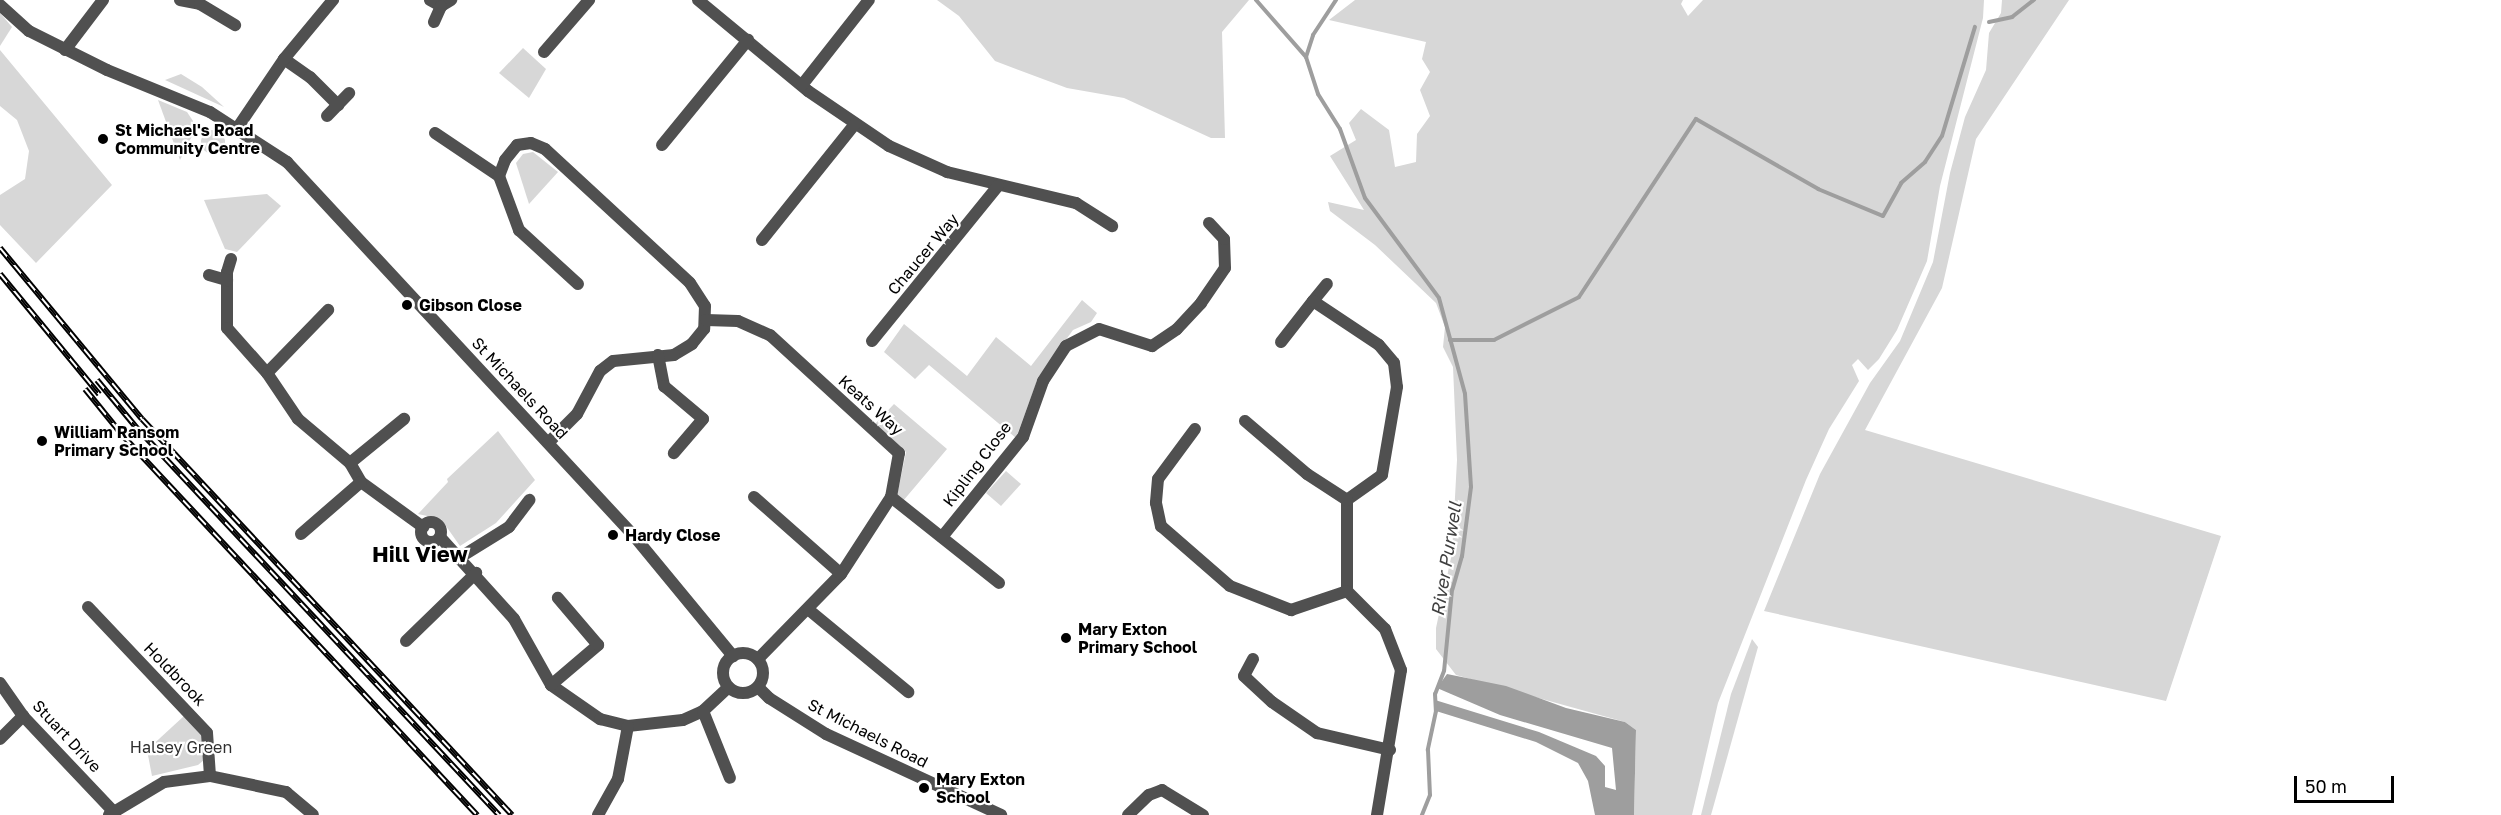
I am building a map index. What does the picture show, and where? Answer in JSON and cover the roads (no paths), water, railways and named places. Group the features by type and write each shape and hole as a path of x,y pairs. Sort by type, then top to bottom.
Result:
{"street":[{"path":"0,5 29,31 65,50 103,0"},
{"path":"180,0 200,4 235,26"},
{"path":"238,127 284,59 333,0"},
{"path":"544,52 589,0"},
{"path":"698,0 802,86 855,124 924,163 998,186 1076,203 1113,226"},
{"path":"802,86 869,0"},
{"path":"434,22 441,2"},
{"path":"662,145 748,40"},
{"name":"St Michaels Road","path":"65,50 125,77 180,98 238,127 287,162 549,442 672,578 733,656"},
{"path":"284,59 310,77 338,105"},
{"path":"327,116 349,93"},
{"path":"762,240 855,124"},
{"path":"435,133 499,176 519,230 578,284"},
{"path":"499,176 505,160 517,145 531,142 545,149 696,289 705,306 706,320 700,336 684,351 624,358 606,366 580,409 549,442"},
{"name":"Chaucer Way","path":"872,341 998,186"},
{"name":"Kipling Close","path":"942,537 1023,437 1043,381 1066,346 1100,329 1152,346 1178,330 1201,303 1225,268 1224,239 1209,223"},
{"path":"231,259 227,280 227,328 267,373 298,419 350,463 361,482 423,527 426,541 440,537 476,573 514,619 551,685 600,719 628,726 656,725 703,711 729,687"},
{"path":"209,275 227,280"},
{"path":"1281,342 1327,284"},
{"path":"1313,300 1379,345 1394,363 1397,387 1382,475 1347,500"},
{"path":"267,373 328,310"},
{"name":"Keats Way","path":"706,320 738,321 770,335 900,453 891,497 841,574 809,610 758,659"},
{"path":"658,355 664,386 703,418 674,453"},
{"path":"350,463 404,419"},
{"path":"1245,421 1307,474 1347,500"},
{"path":"1195,429 1158,479 1156,503 1161,526 1230,586 1291,610 1347,591"},
{"path":"300,534 361,482"},
{"path":"754,497 841,574"},
{"path":"891,497 999,583"},
{"path":"459,558 509,527 529,500"},
{"path":"1347,500 1347,591 1385,629 1401,670 1390,750 1377,815"},
{"path":"406,641 476,573"},
{"path":"551,685 598,645 558,598"},
{"name":"Holdbrook","path":"88,607 207,733 210,776"},
{"path":"809,610 908,692"},
{"path":"743,653 758,659 764,670 758,687 740,693 729,687 723,672 733,656 743,653"},
{"path":"1253,659 1244,676 1281,708 1317,732 1390,750"},
{"name":"Stuart Drive","path":"0,683 23,716 111,812"},
{"name":"St Michaels Road","path":"758,687 769,698 826,734 1000,815"},
{"path":"703,711 730,778"},
{"path":"0,739 23,716"},
{"path":"598,815 618,779 628,726"},
{"path":"111,812 164,782 210,776 286,792 314,815"},
{"path":"1128,815 1149,795 1162,790 1203,815"}],"waterway":[{"name":"River Purwell","path":"1256,0 1306,57 1318,94 1340,129 1365,198 1439,298 1465,394 1471,487 1462,556 1452,590 1444,671 1435,694 1436,711 1428,750 1430,795 1422,815"},
{"name":"River Purwell","path":"1306,57 1313,35 1336,0"},
{"path":"1989,22 2012,17 2034,0"},
{"path":"1450,340 1494,340 1579,297 1696,119 1818,189 1883,216 1901,183 1925,162 1942,136 1975,27"}],"railway":[{"path":"0,248 142,419 512,815"},
{"path":"0,274 99,394"},
{"path":"97,380 135,426 499,815"},
{"path":"85,389 123,436 477,815"}],"place":[{"name":"St Michael's Road Community Centre","path":"103,139"},
{"name":"Gibson Close","path":"407,305"},
{"name":"William Ransom Primary School","path":"42,441"},
{"name":"Hardy Close","path":"613,535"},
{"name":"Mary Exton Primary School","path":"1066,638"},
{"name":"Mary Exton School","path":"924,788"}],"district":[{"name":"Hill View","path":"420,554"}],"park label":[{"name":"Halsey Green","path":"181,747"}]}
